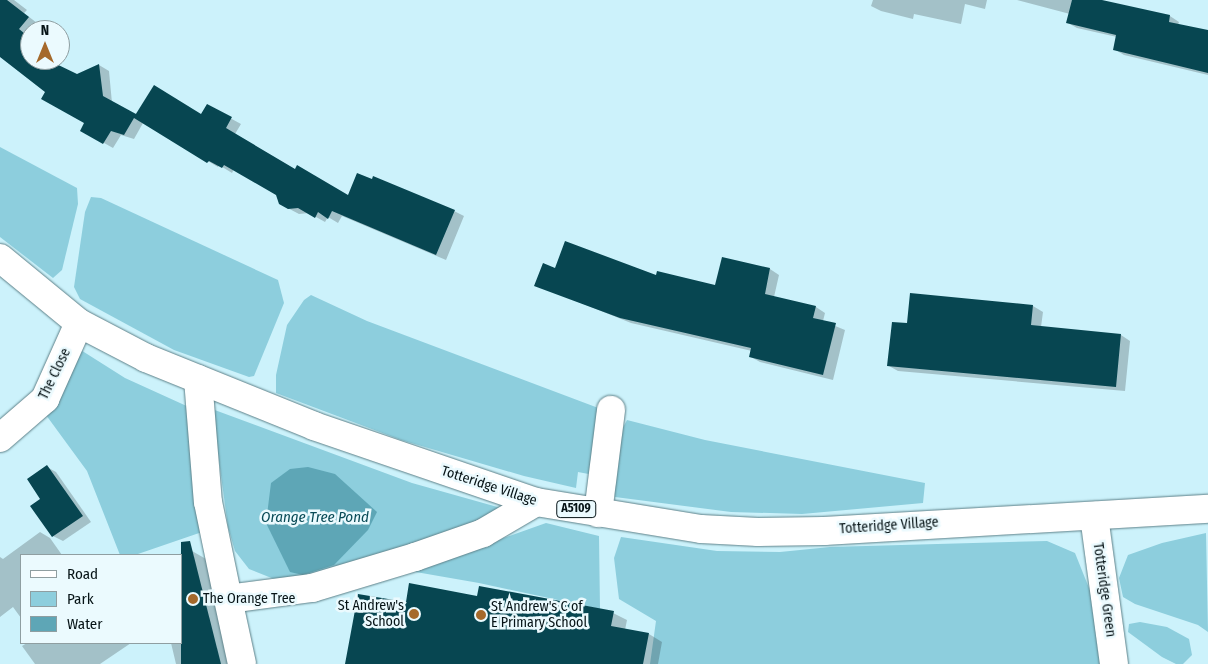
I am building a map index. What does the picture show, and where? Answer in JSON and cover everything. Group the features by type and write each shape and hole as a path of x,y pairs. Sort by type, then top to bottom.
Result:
{"main road":[{"name":"Totteridge Village","path":"0,258 79,323 146,358 314,426 536,502 701,529 758,532 824,531 1208,509"},
{"name":"The Close","path":"0,438 45,399 79,323"},
{"path":"198,379 208,502 242,664"},
{"path":"598,513 611,410"},
{"path":"228,598 312,588 415,557 482,533 536,502"},
{"name":"Totteridge Green","path":"1094,516 1114,664"}],"green space":[{"path":"0,147 77,188 78,204 62,270 53,278 0,237"},
{"path":"91,197 101,198 278,280 284,303 254,376 249,377 174,350 80,299 74,287 85,212"},
{"path":"311,295 367,321 601,409 599,476 578,472 576,488 524,476 401,440 276,393 276,375 287,325 304,300"},
{"path":"76,347 125,378 191,408 205,531 138,554 120,554 87,471 46,415"},
{"path":"212,409 412,483 501,508 493,517 309,577 274,579 249,569 235,551 228,527"},
{"path":"627,420 705,440 925,483 923,503 802,514 731,512 615,497 611,482 618,437"},
{"path":"546,523 599,536 600,609 479,583 410,571"},
{"path":"1206,533 1208,632 1198,625 1135,604 1123,597 1119,578 1128,555 1162,543"},
{"path":"621,537 717,551 780,552 830,547 1047,541 1075,553 1095,603 1102,664 650,664 656,621 619,599 614,558"},
{"path":"1140,622 1167,627 1189,639 1192,655 1183,664 1176,664 1162,657 1128,632 1129,624"}],"water":[{"name":"Orange Tree Pond","path":"308,467 335,474 377,512 368,530 334,565 303,575 290,572 266,523 271,483 290,469"}],"building":[{"path":"0,0 7,0 29,17 26,20 20,20 20,70 69,70 77,74 99,64 103,96 136,114 154,85 201,114 207,104 232,117 226,128 295,169 297,165 348,195 357,173 372,179 373,176 455,210 436,255 332,211 328,219 318,212 315,218 298,208 288,209 279,204 276,195 224,165 222,168 209,161 207,163 134,118 124,135 111,131 103,144 80,131 84,123 41,99 45,92 0,57"},
{"path":"1072,0 1102,0 1170,15 1169,22 1208,30 1208,73 1113,50 1116,35 1066,23"},
{"path":"565,241 656,275 657,271 715,285 722,257 770,268 765,294 816,306 813,318 836,323 823,375 749,357 751,348 620,318 534,286 543,263 555,268"},
{"path":"910,293 1033,305 1031,325 1121,334 1116,387 887,366 892,322 907,323"},
{"path":"47,465 83,516 52,537 30,506 40,499 27,479"},
{"name":"The Orange Tree","path":"190,541 221,664 181,664 181,542"},
{"name":"St Andrew's C of E Primary School","path":"409,583 477,596 479,586 614,611 611,626 649,633 643,664 345,664 358,594 406,602"}],"place":[{"name":"The Orange Tree","path":"193,599"},
{"name":"St Andrew's School","path":"414,614"},
{"name":"St Andrew's C of E Primary School","path":"481,615"}]}
